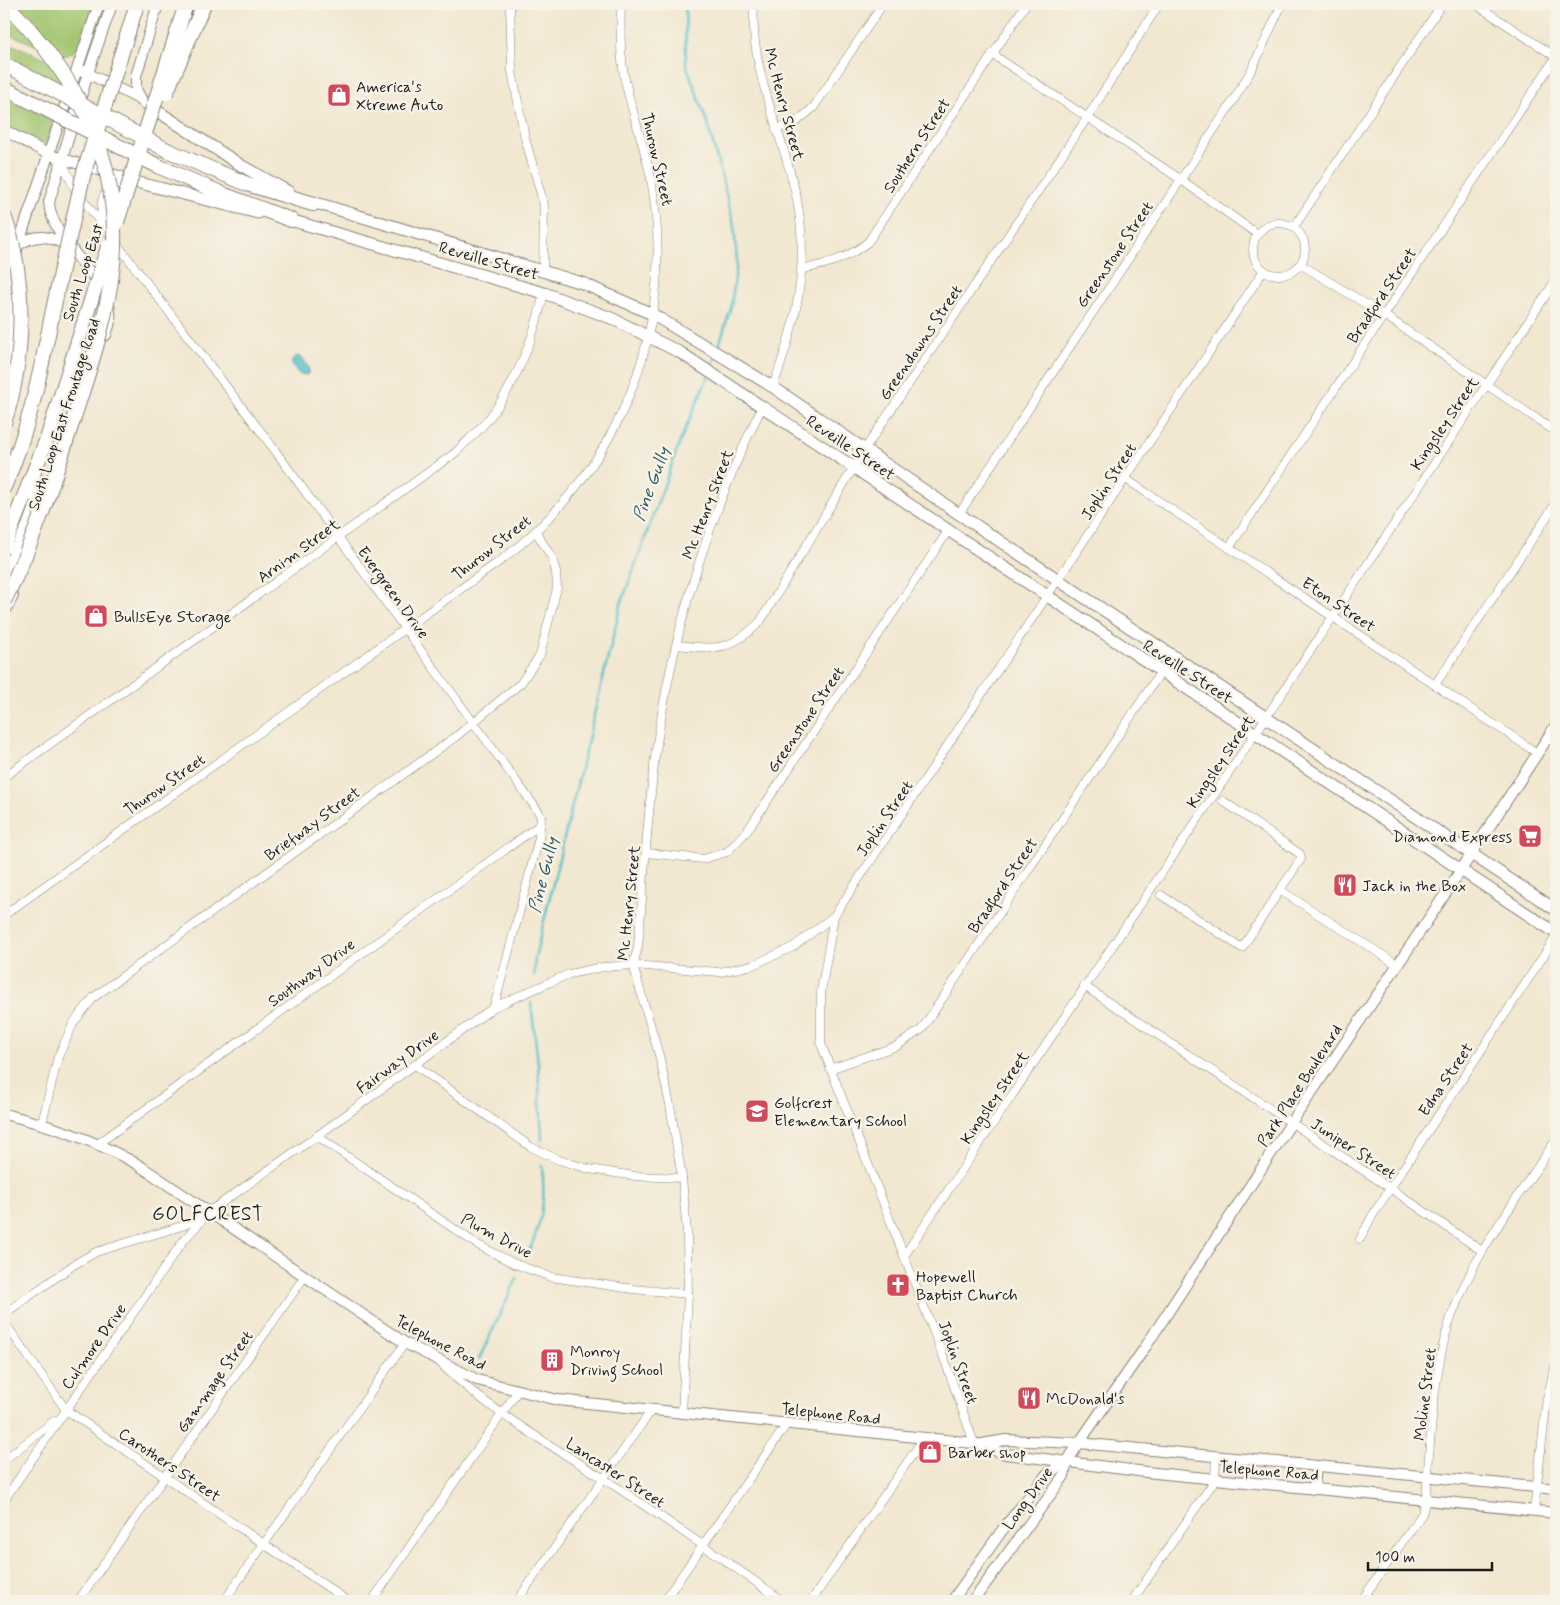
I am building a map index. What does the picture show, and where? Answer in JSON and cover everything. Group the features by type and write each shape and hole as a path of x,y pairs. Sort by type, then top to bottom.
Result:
{"highway":[{"path":"4,601 30,546 82,391 105,310 114,247 113,209 109,183 102,153 88,115 48,50 6,4"},
{"name":"South Loop East","path":"4,487 24,432 34,394 87,164 137,4"},
{"name":"South Loop East","path":"4,547 33,478 133,181 186,4"},
{"path":"133,181 204,4"},
{"path":"4,62 169,151 247,184 313,204"},
{"path":"4,88 160,167 225,195 291,220"},
{"path":"4,216 15,257 20,318 14,383 4,423"},
{"path":"4,578 29,526 38,502 33,478"}],"main road":[{"path":"4,399 9,370 18,245 50,155 99,4"},
{"name":"South Loop East Frontage Road","path":"4,613 24,573 55,494 110,320 107,298 70,249 50,214 49,202 88,73 112,4"},
{"path":"142,101 136,89 136,76 158,4"},
{"name":"Reveille Street","path":"77,68 142,101 242,166 313,204 543,271 582,284 652,314 773,386 959,514 1556,910"},
{"name":"Reveille Street","path":"4,130 61,159 133,181 291,220 544,292 611,318 648,336 762,407 1556,935"},
{"path":"18,245 26,240 43,236 57,239 70,249"},
{"path":"434,262 435,240"},
{"name":"Park Place Boulevard","path":"1067,1462 1141,1353 1291,1123 1472,855 1556,725"},
{"name":"Telephone Road","path":"4,1114 42,1123 98,1143 137,1164 405,1343 477,1380 517,1392 558,1400 651,1411 977,1444 1006,1454 1215,1480 1556,1513"},
{"name":"Telephone Road","path":"977,1444 1006,1440 1079,1443 1556,1489"},
{"name":"Long Drive","path":"952,1601 974,1569 1047,1474 1067,1462"},
{"name":"Long Drive","path":"973,1601 1064,1476 1067,1462"},
{"path":"1314,1489 1316,1466"},
{"path":"974,1569 988,1579"}],"street":[{"path":"510,4 512,71 525,138 544,205 543,271"},
{"name":"Thurow Street","path":"4,915 504,558 536,532 576,490 603,450 633,387 648,336 658,280 657,224 649,169 624,74 621,50 621,4"},
{"name":"Mc Henry Street","path":"754,4 757,65 797,201 803,269 791,335 773,386"},
{"path":"776,129 795,123 813,108 883,4"},
{"name":"Southern Street","path":"803,269 835,262 854,253 868,242 1026,4"},
{"name":"Greendowns Street","path":"676,645 717,648 740,640 760,622 853,468 1087,118 1159,4"},
{"name":"Greenstone Street","path":"959,514 1252,69 1282,4"},
{"path":"1294,227 1442,4"},
{"path":"1475,4 1556,57"},
{"path":"992,54 1180,179 1257,234"},
{"name":"Bradford Street","path":"1229,548 1556,57"},
{"name":"Evergreen Drive","path":"61,159 74,188 271,445 404,630 538,811 541,824"},
{"name":"Evergreen Drive","path":"105,228 101,206 102,197 115,184 133,181"},
{"path":"1281,222 1294,227 1303,237 1305,251 1300,264 1290,272 1276,275 1264,270 1255,260 1253,246 1257,234 1268,225 1281,222"},
{"path":"1300,264 1384,315 1556,432"},
{"name":"Joplin Street","path":"977,1444 821,1044 820,992 834,916 1048,598 1162,421 1264,270"},
{"name":"Kingsley Street","path":"904,1256 1255,734 1556,280"},
{"name":"Arnim Street","path":"4,777 455,453 490,417 515,379 536,327 544,292"},
{"name":"Mc Henry Street","path":"682,1413 688,1294 687,1233 682,1178 670,1105 659,1055 632,965 638,947 656,750 676,645 709,532 748,436 762,407"},
{"name":"Eton Street","path":"1126,479 1537,753"},
{"path":"1435,685 1556,504"},
{"name":"Greenstone Street","path":"647,853 703,859 727,852 734,845 747,831 948,531"},
{"name":"Briefway Street","path":"42,1123 58,1057 74,1022 94,997 458,735 472,721 521,684 540,656 556,596 557,581 552,558 536,532"},
{"name":"Bradford Street","path":"830,1069 897,1046 922,1029 1160,673"},
{"path":"1161,895 1242,948 1301,859 1300,854 1223,801"},
{"path":"494,1007 541,824"},
{"name":"Southway Drive","path":"98,1143 541,824"},
{"path":"1280,890 1398,965"},
{"name":"Fairway Drive","path":"4,1314 74,1264 96,1252 185,1225 210,1211 317,1136 494,1007 569,974 632,965 720,972 753,964 792,947 834,916"},
{"name":"Edna Street","path":"1360,1239 1390,1188 1556,935"},
{"name":"Juniper Street","path":"1084,986 1482,1251"},
{"path":"415,1065 531,1147 559,1160 589,1168 635,1176 682,1178"},
{"name":"Plum Drive","path":"317,1136 478,1245 515,1264 551,1277 688,1294"},
{"name":"Moline Street","path":"1361,1601 1422,1514 1426,1499 1439,1369 1456,1305 1482,1251 1556,1140"},
{"name":"Culmore Drive","path":"4,1500 183,1241 210,1211"},
{"name":"Gammage Street","path":"78,1601 305,1276"},
{"name":"Carothers Street","path":"4,1322 66,1410 348,1601"},
{"path":"224,1601 405,1343"},
{"name":"Lancaster Street","path":"437,1361 465,1388 502,1414 604,1479 783,1601"},
{"path":"1534,1511 1547,1398 1556,1364"},
{"path":"372,1601 517,1392"},
{"path":"4,1460 44,1431 66,1410"},
{"path":"517,1601 651,1411"},
{"path":"664,1601 787,1424"},
{"path":"811,1601 924,1438"},
{"path":"1132,1601 1215,1480 1216,1456"}],"green space":[{"path":"4,4 94,4 81,43 76,50 62,56 4,32"},
{"path":"4,42 26,50 71,72 64,93 4,62"},
{"path":"4,95 54,121 46,145 4,124"}],"water":[{"path":"296,356 303,359 306,363 309,371 307,375 299,374 292,365 292,360"}],"waterway":[{"name":"Pine Gully","path":"685,4 686,64 708,124 734,224 737,262 731,307 718,349"},
{"name":"Pine Gully","path":"711,368 716,356"},
{"name":"Pine Gully","path":"534,975 535,958 621,604 681,439 709,375"},
{"name":"Pine Gully","path":"531,1003 538,1063 542,1140"},
{"name":"Pine Gully","path":"526,1258 542,1213 542,1166"},
{"name":"Pine Gully","path":"479,1359 517,1278"}],"place":[{"name":"America's Xtreme Auto","path":"339,95"},
{"name":"BullsEye Storage","path":"96,616"},
{"name":"Diamond Express","path":"1530,836"},
{"name":"Jack in the Box","path":"1345,885"},
{"name":"Golfcrest Elementary School","path":"757,1111"},
{"name":"Hopewell Baptist Church","path":"898,1285"},
{"name":"Monroy Driving School","path":"552,1360"},
{"name":"McDonald's","path":"1029,1398"},
{"name":"Barber shop","path":"930,1452"}],"district":[{"name":"GOLFCREST","path":"208,1213"}]}
